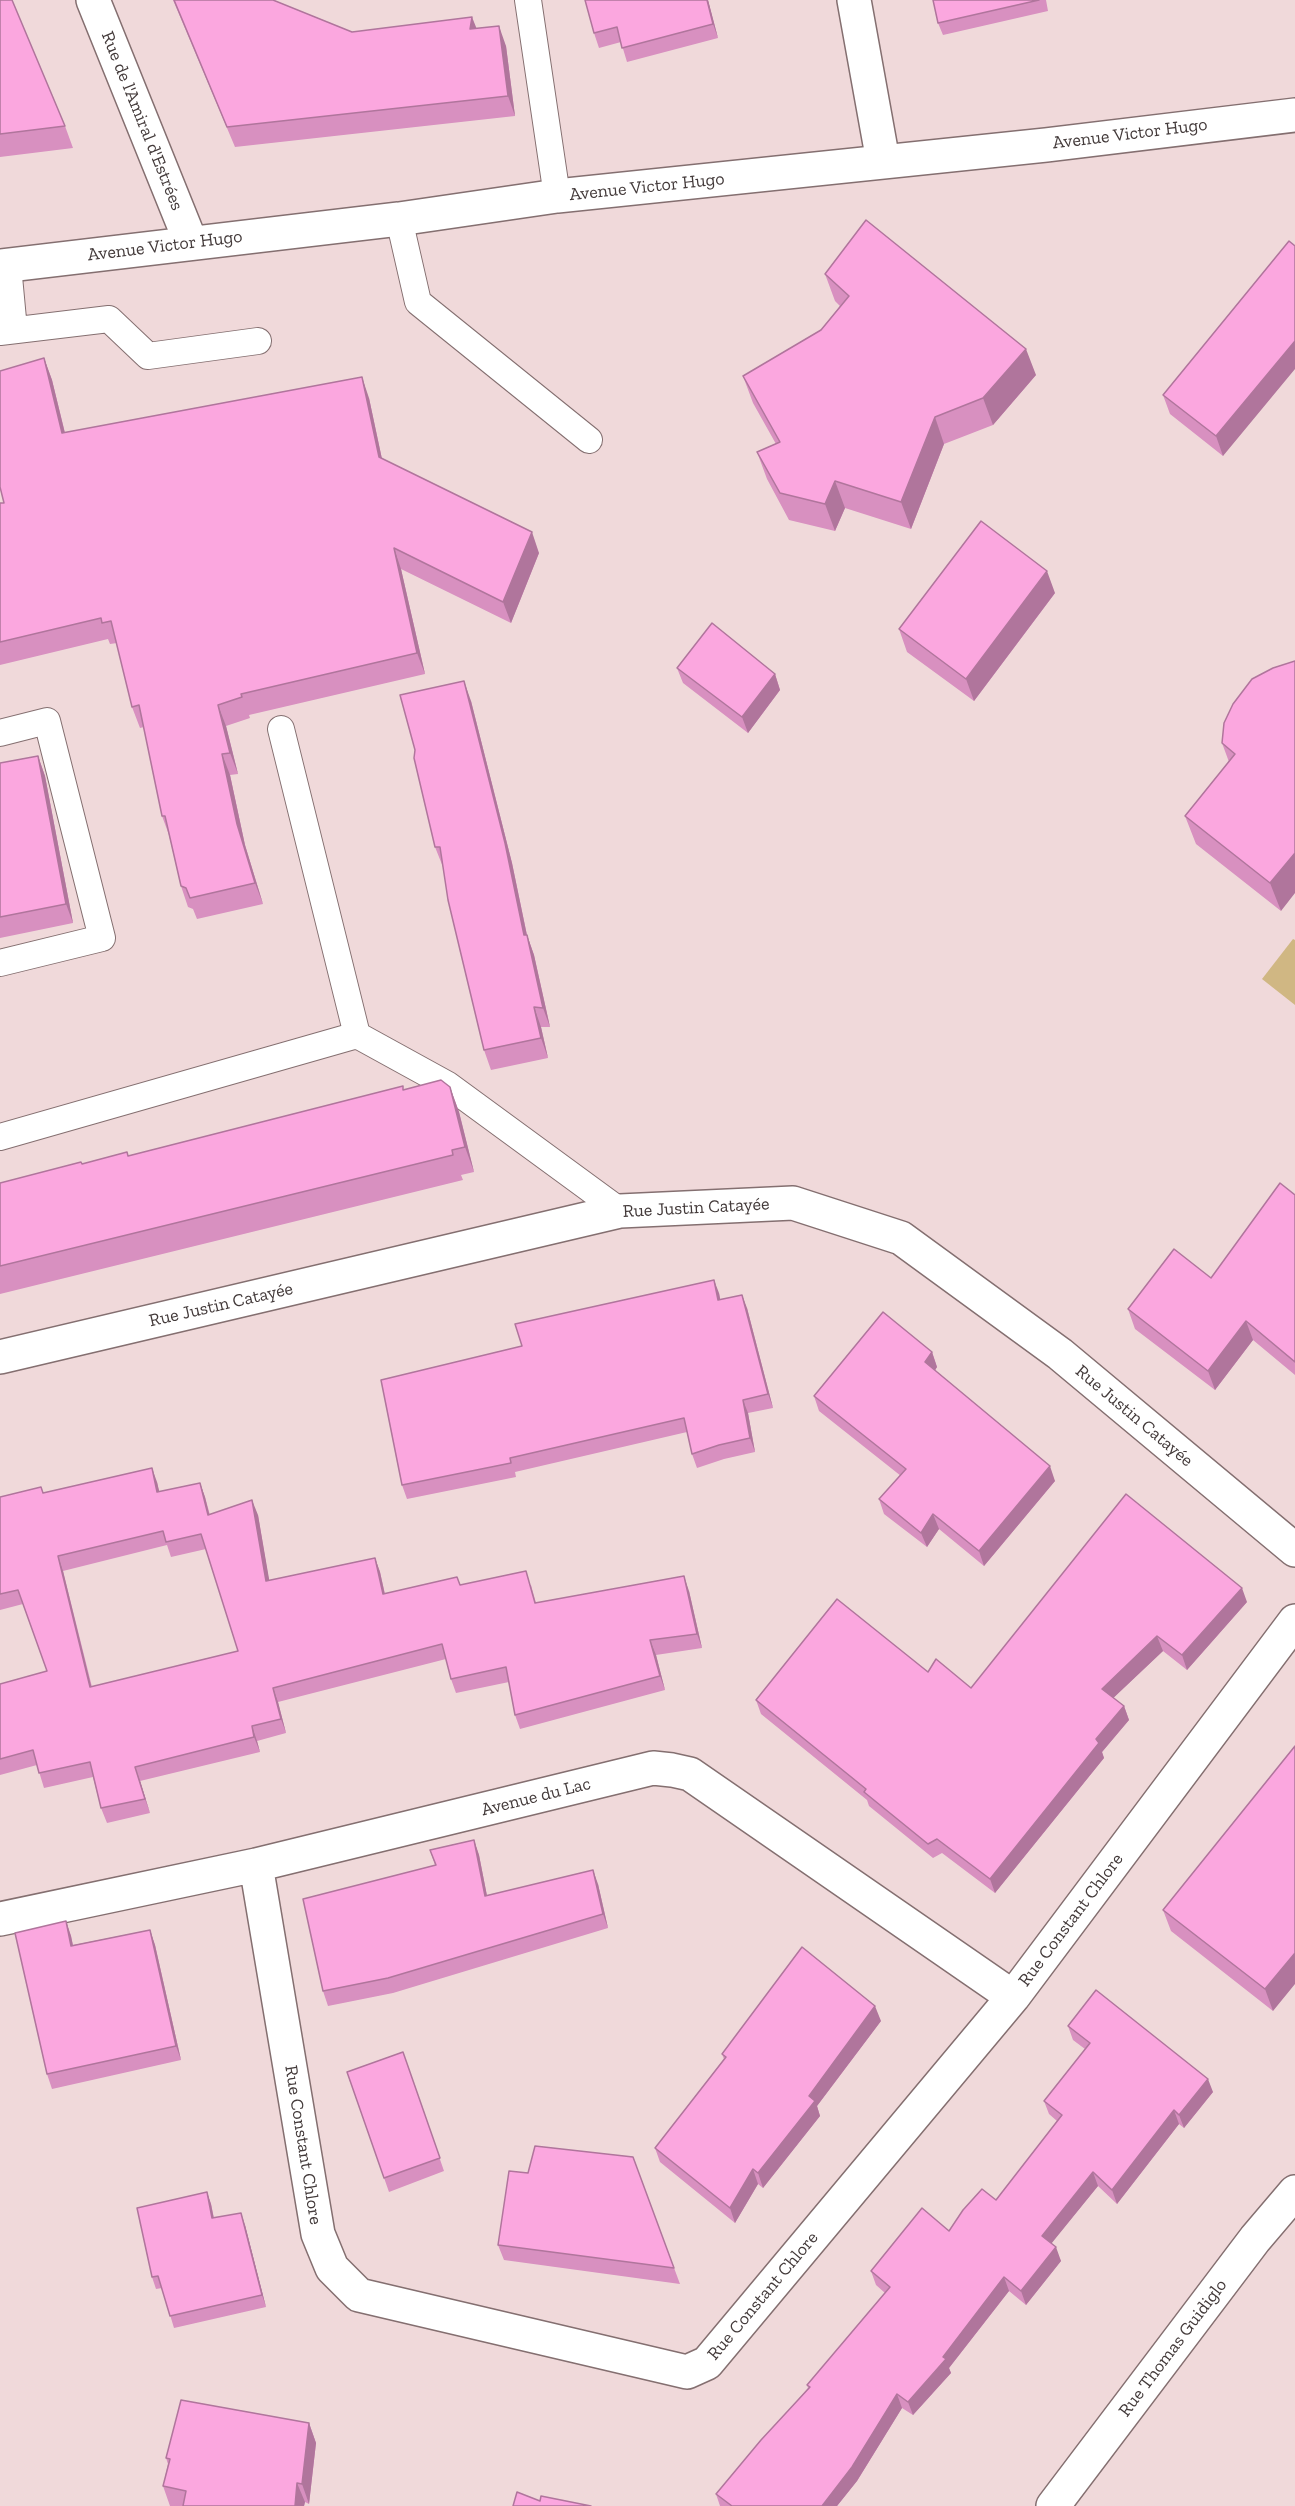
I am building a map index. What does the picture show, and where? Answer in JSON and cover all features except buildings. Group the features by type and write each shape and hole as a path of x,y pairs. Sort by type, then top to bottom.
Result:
{"street":[{"name":"Rue de l'Amiral d'Estrées","path":"93,0 191,243"},
{"path":"854,0 883,161"},
{"name":"Avenue Victor Hugo","path":"4,266 399,219 557,196 1046,145 1295,115"},
{"name":"Rue Justin Catayée","path":"0,1357 620,1211 793,1203 901,1238 1060,1354 1295,1550"},
{"name":"Rue Constant Chlore","path":"256,1865 318,2234 332,2268 359,2295 687,2372 707,2363 1013,1997 1295,1621"},
{"name":"Avenue du Lac","path":"0,1919 256,1865 654,1768 690,1774 1013,1997"},
{"name":"Rue Thomas Guidiglo","path":"1053,2506 1255,2239 1295,2192"}],"lane":[{"path":"528,0 557,196"},
{"path":"399,219 418,302 589,440"},
{"path":"4,266 7,331 109,319 148,356 258,341"},
{"path":"0,733 47,721 102,938 0,963"},
{"path":"281,729 357,1035"},
{"path":"0,1137 357,1035 448,1085 620,1211"}],"shaded area":[{"path":"1293,939 1295,940 1295,1005 1262,979"}]}
